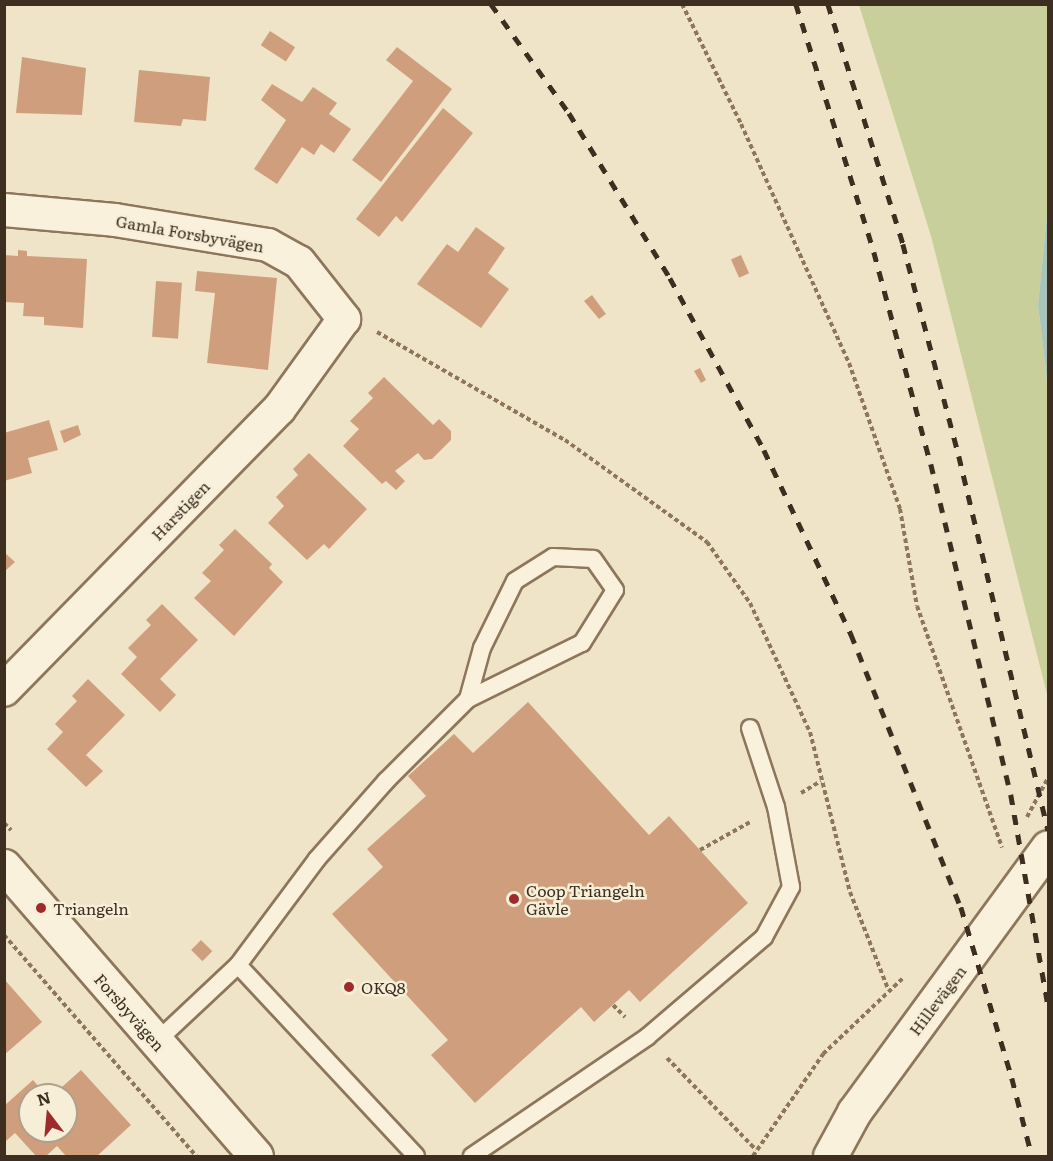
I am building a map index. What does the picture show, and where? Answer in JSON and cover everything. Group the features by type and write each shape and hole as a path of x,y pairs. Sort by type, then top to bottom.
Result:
{"street":[{"name":"Gamla Forsbyvägen","path":"4,210 126,221 268,245 299,261 344,319"},
{"name":"Harstigen","path":"4,690 279,409 344,319"},
{"name":"Hillevägen","path":"830,1156 854,1112 1048,847"},
{"name":"Forsbyvägen","path":"4,866 256,1156"}],"lane":[{"path":"156,1042 238,965 317,859 386,781 468,699 582,643 615,590 593,559 553,556 514,581 482,648 468,699"},
{"path":"472,1156 647,1037 764,937 791,887 776,807 750,728"},
{"path":"238,965 416,1156"}],"path":[{"path":"682,4 741,124 849,363 900,509 917,606 1004,853"},
{"path":"344,319 396,340 565,440 626,482 707,542 750,603 810,732 850,891 888,990 823,1054 753,1156"},
{"path":"4,935 196,1156"},
{"path":"613,1005 756,1150"}],"green space":[{"path":"859,5 1048,5 1048,206 1038,305 1048,388 1048,698 931,236"}],"water":[{"path":"1048,206 1048,388 1038,305"}],"building":[{"path":"270,31 295,47 286,62 261,45"},
{"path":"397,47 452,89 381,182 352,160 413,81 386,60"},
{"path":"22,57 86,68 82,115 16,113"},
{"path":"139,70 210,77 206,121 183,119 181,126 134,122"},
{"path":"272,84 302,102 313,87 337,103 329,114 351,129 334,153 321,144 314,155 302,147 277,184 254,169 286,120 261,100"},
{"path":"443,108 473,133 402,222 396,216 379,237 356,219"},
{"path":"476,227 505,248 488,273 509,289 481,328 417,284 447,244 458,252"},
{"path":"18,250 27,251 27,256 87,259 83,328 44,325 44,317 23,316 24,303 4,302 4,255 18,256"},
{"path":"741,255 749,273 739,278 731,259"},
{"path":"197,271 277,278 268,370 207,363 215,293 195,291"},
{"path":"156,281 182,283 178,339 152,337"},
{"path":"592,295 606,314 599,319 584,301"},
{"path":"700,368 706,380 701,383 694,371"},
{"path":"384,377 433,425 439,419 451,431 451,440 432,459 424,460 418,453 395,471 405,481 396,490 386,481 382,484 343,446 359,429 350,421 373,398 368,393"},
{"path":"49,420 58,450 28,458 32,473 4,481 4,433"},
{"path":"78,425 81,435 64,443 60,431"},
{"path":"309,453 367,509 329,549 324,544 307,560 268,523 284,506 276,497 298,475 293,469"},
{"path":"235,529 272,564 269,568 283,582 234,636 194,598 211,581 202,573 224,550 219,545"},
{"path":"4,552 15,562 4,572"},
{"path":"162,604 198,640 160,679 176,695 160,712 121,674 137,657 128,648 151,625 146,620"},
{"path":"88,679 125,715 86,755 103,771 86,787 47,749 63,732 55,724 77,701 72,696"},
{"path":"528,702 649,835 669,816 748,903 640,1002 629,990 594,1022 581,1007 475,1103 431,1055 448,1040 332,914 383,867 367,849 426,796 408,776 454,734 473,753"},
{"path":"201,940 212,951 202,961 191,950"},
{"path":"4,979 42,1022 4,1055"},
{"path":"81,1070 131,1125 97,1156 66,1156 57,1146 46,1156 36,1156 24,1143 78,1143 78,1083 66,1083"},
{"path":"18,1093 18,1136 15,1133 6,1141 4,1106"}],"railway":[{"path":"491,4 569,113 670,278 764,450 851,634 961,907 1012,1078 1032,1156"},
{"path":"796,4 874,252 931,464 1011,795 1048,1005"},
{"path":"828,4 903,244 959,456 1048,831"}],"place":[{"name":"Coop Triangeln Gävle","path":"514,899"},
{"name":"Triangeln","path":"41,908"},
{"name":"OKQ8","path":"349,987"}]}
